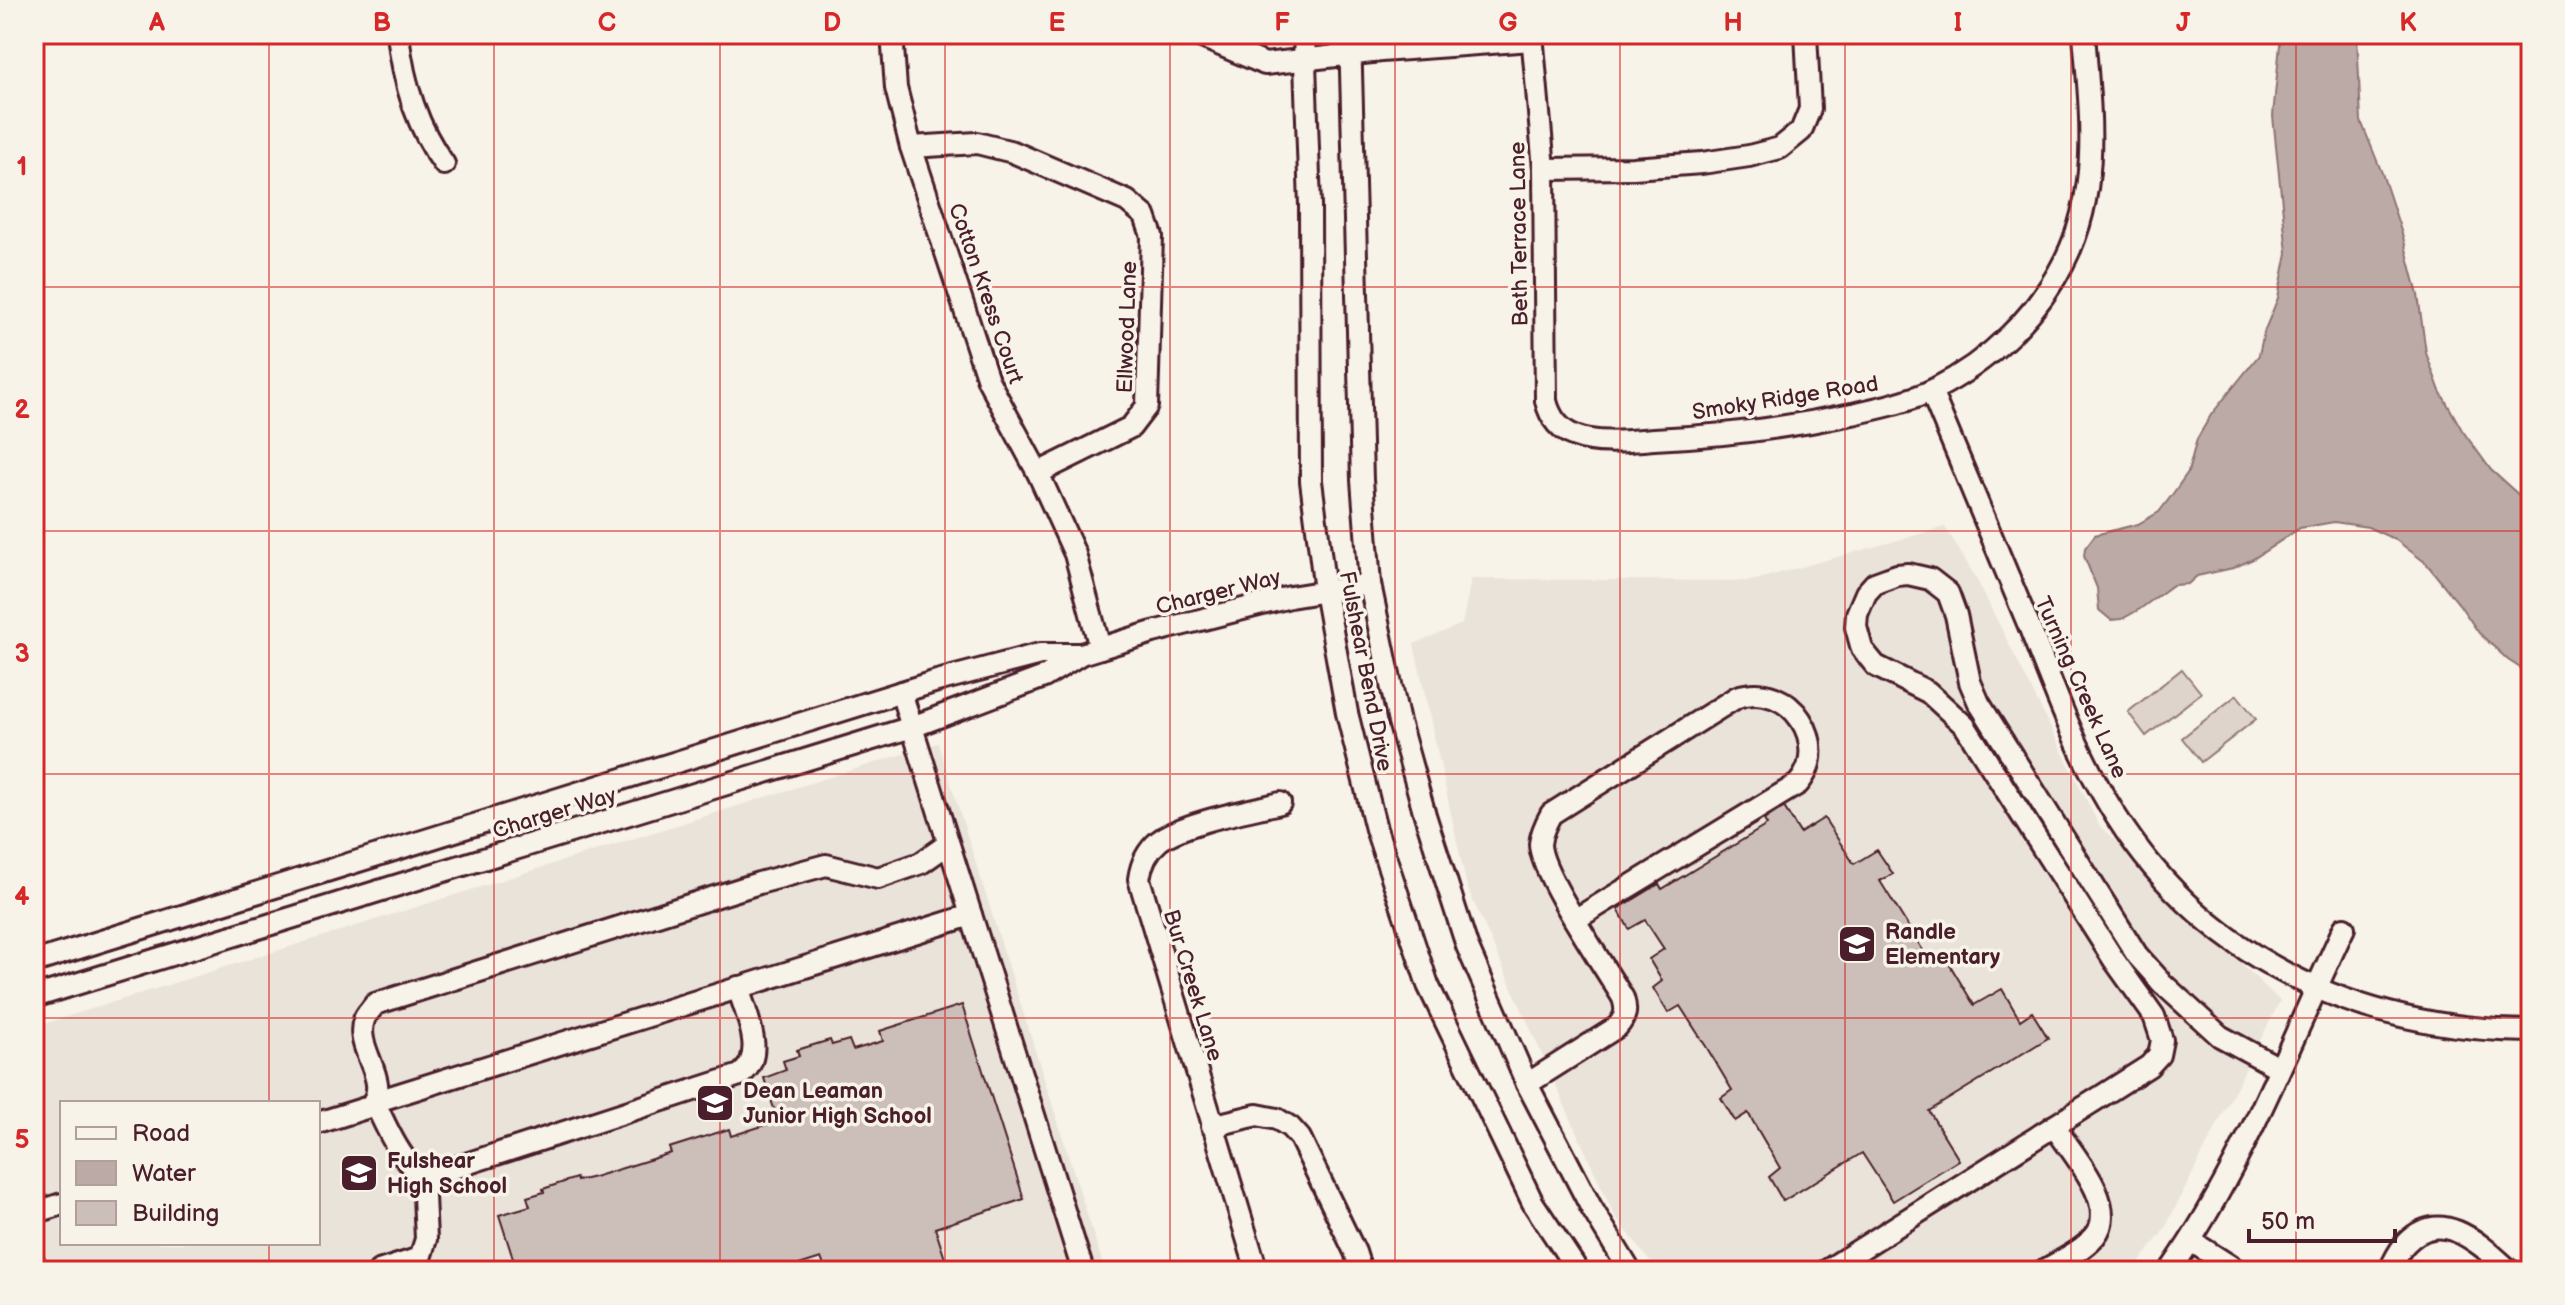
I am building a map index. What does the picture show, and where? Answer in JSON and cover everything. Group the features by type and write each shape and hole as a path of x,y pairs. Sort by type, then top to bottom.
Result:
{"street":[{"path":"398,34 401,62 414,107 431,146 444,164"},
{"name":"Cotton Kress Court","path":"892,34 896,88 911,147 988,380 1038,473 1075,554 1091,651"},
{"path":"1195,34 1265,64 1306,61 1351,44 1532,37"},
{"name":"Fulshear Bend Drive","path":"1304,34 1311,481 1325,591 1347,713 1376,829 1428,985 1533,1203 1578,1271"},
{"path":"1544,169 1633,168 1725,160 1772,151 1795,138 1805,124 1810,109 1806,34"},
{"name":"Smoky Ridge Road","path":"1561,428 1576,437 1594,440 1737,433 1897,403 1931,391 1973,366 2018,326 2054,280 2074,240 2087,197 2092,154 2084,34"},
{"name":"Beth Terrace Lane","path":"1532,37 1544,169 1545,392 1551,416 1561,428"},
{"name":"Fulshear Bend Drive","path":"1351,44 1362,464 1370,584 1398,718 1467,946 1527,1084 1591,1207 1630,1271"},
{"name":"Ellwood Lane","path":"911,147 977,143 1013,152 1127,201 1145,216 1152,236 1147,406 1131,427 1038,473"},
{"name":"Turning Creek Lane","path":"1931,391 2085,762 2109,806 2162,875 2225,938 2256,958 2315,988 2413,1021 2453,1027 2531,1031"},
{"path":"1826,1271 2155,1062 2161,1048 2161,1033 2154,1016 2114,960 1965,726 1928,692 1876,666 1862,649 1856,627 1860,604 1875,583 1908,574 1930,579 1948,593 1956,615 1970,682 1979,703 2137,955 2213,1031 2279,1068"},
{"name":"Charger Way","path":"34,997 912,727 1044,677 1091,651 1275,600 1370,584"},
{"name":"Charger Way","path":"34,962 901,692 1040,654 1091,651"},
{"path":"901,692 1083,1271"},
{"path":"1527,1084 1617,1027 1625,1018 1626,1008 1623,998 1546,871 1540,843 1551,814 1737,697 1762,692 1785,702 1805,730 1810,747 1806,775 1798,784 1576,919"},
{"name":"Bur Creek Lane","path":"1257,1271 1140,887 1140,872 1145,857 1159,841 1171,834 1280,803"},
{"path":"320,1122 369,1107 374,1102 378,1090 362,1036 364,1020 375,1004 715,896 826,865 878,878 921,863 948,844"},
{"path":"374,1102 971,915"},
{"path":"2170,1271 2191,1241 2252,1130 2344,928"},
{"path":"374,1102 410,1166 423,1174 435,1174 740,1075 750,1065 754,1055 738,987"},
{"path":"1212,1126 1257,1115 1277,1119 1290,1127 1303,1145 1358,1258 1361,1271"},
{"path":"2043,1271 2093,1238 2103,1220 2100,1197 2054,1126"},
{"path":"379,1271 420,1258 426,1239 423,1174"},
{"path":"34,1213 60,1205"},
{"path":"2389,1271 2406,1243 2417,1234 2446,1228 2466,1234 2510,1271"},
{"path":"2191,1241 2238,1271"},
{"path":"34,1263 36,1271"}],"shaded area":[{"name":"Randle Elementary","path":"1945,527 1976,578 2099,825 2280,1001 2164,1230 2133,1271 1657,1271 1613,1213 1467,887 1414,644 1462,624 1471,579 1751,581"},
{"path":"2182,669 2201,693 2146,736 2128,712"},
{"path":"2237,695 2256,719 2201,762 2182,738"},
{"name":"Dean Leaman Junior High School","path":"938,743 1105,1271 34,1271 34,1027"}],"water":[{"path":"2281,34 2357,34 2361,121 2403,237 2418,295 2426,353 2440,391 2462,430 2491,470 2531,506 2531,675 2508,660 2479,633 2426,563 2396,540 2368,527 2334,522 2300,528 2253,559 2233,568 2197,576 2188,584 2173,585 2122,619 2111,620 2099,610 2097,588 2084,556 2085,548 2095,535 2138,524 2159,512 2188,472 2197,439 2211,415 2259,355 2264,332 2278,298 2287,253 2273,116"}],"building":[{"path":"1784,807 1800,833 1824,818 1854,864 1877,850 1893,874 1880,881 1932,965 1945,957 1974,1005 2002,989 2020,1020 2032,1012 2048,1038 1929,1111 1959,1160 1893,1201 1862,1153 1783,1201 1769,1177 1780,1168 1748,1113 1735,1121 1721,1098 1732,1090 1707,1048 1680,1006 1668,1013 1653,988 1662,981 1649,959 1664,949 1645,920 1629,929 1618,909 1659,884 1662,889 1767,825 1764,820"},
{"path":"962,1005 1024,1199 935,1228 949,1271 826,1271 821,1258 780,1271 517,1271 499,1215 530,1206 527,1197 576,1178 577,1181 594,1177 671,1153 669,1148 729,1129 731,1136 778,1121 764,1078 786,1070 783,1061 799,1056 797,1050 830,1040 832,1045 849,1040 853,1050 883,1041 880,1031"}],"place":[{"name":"Randle Elementary","path":"1857,944"},
{"name":"Dean Leaman Junior High School","path":"715,1103"},
{"name":"Fulshear High School","path":"359,1173"}]}
